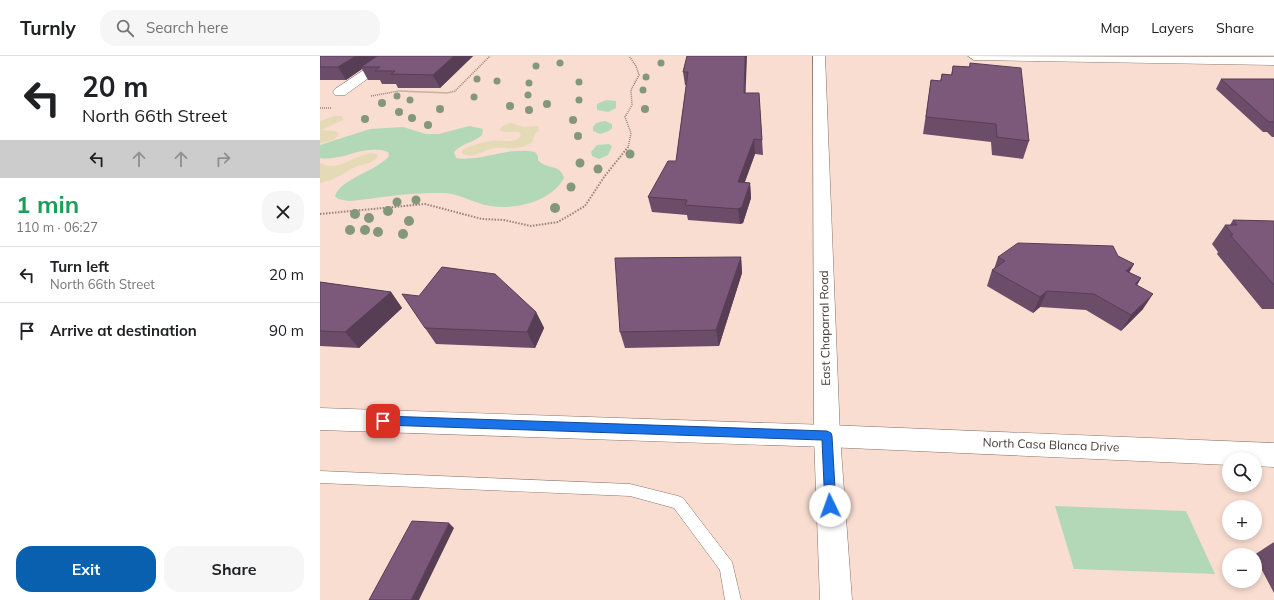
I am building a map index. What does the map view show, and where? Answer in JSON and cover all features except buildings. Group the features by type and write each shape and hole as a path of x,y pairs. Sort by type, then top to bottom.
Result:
{"street":[{"path":"340,92 393,56"},
{"name":"East Chaparral Road","path":"818,56 827,436 836,600"},
{"path":"974,56 1274,61"},
{"name":"North Casa Blanca Drive","path":"320,419 827,436 1274,455"}],"lane":[{"path":"320,477 630,490 678,503 727,567 733,600"}],"path":[{"path":"369,96 394,91 448,93 455,91 490,56"},
{"path":"320,214 425,204 482,219 504,220 531,226 558,222 584,206 599,187 604,177 628,148 631,133 624,117 632,105 631,90 639,75 636,66 629,56"},
{"path":"320,108 333,107"}],"green space":[{"path":"606,100 616,101 616,108 608,112 597,110 597,104"},
{"path":"605,121 612,124 612,128 609,131 600,134 593,131 593,127 596,123"},
{"path":"469,126 483,129 482,135 457,149 454,152 456,158 476,158 515,151 535,152 541,163 556,168 562,173 564,178 558,187 550,194 518,206 495,207 447,193 406,194 349,201 338,199 335,196 344,184 383,162 389,156 388,152 371,150 329,159 320,158 320,145 370,129 403,127 426,134 439,134"},
{"path":"609,144 612,146 608,155 599,159 592,156 591,152 597,145"},
{"path":"1055,506 1186,511 1215,574 1074,569"}],"sand":[{"path":"335,116 342,116 343,120 321,130 335,131 339,133 338,136 331,141 320,143 320,121"},
{"path":"511,123 524,127 538,126 539,130 535,134 532,142 523,147 495,148 469,156 462,153 462,150 484,142 510,141 518,139 521,136 519,132 504,132 499,130 504,125"},
{"path":"365,154 377,154 378,157 335,178 320,183 320,163 327,166 340,165"}],"route":[{"path":"383,421 827,436 830,506"}]}
